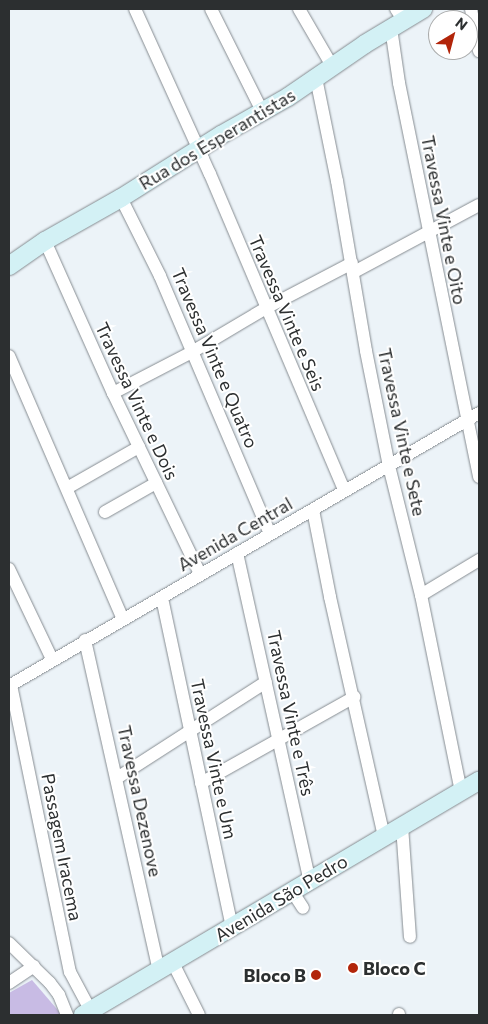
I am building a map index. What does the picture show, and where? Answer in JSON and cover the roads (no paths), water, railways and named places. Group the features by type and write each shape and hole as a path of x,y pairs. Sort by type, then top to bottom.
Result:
{"main road":[{"name":"Rua dos Esperantistas","path":"9,266 197,149 263,113 316,78 397,19 423,9"},
{"name":"Avenida São Pedro","path":"89,1014 165,966 479,781"}],"street":[{"name":"Travessa Vinte e Seis","path":"135,9 344,490"},
{"path":"211,9 263,113"},
{"path":"299,9 332,66"},
{"path":"471,9 479,51"},
{"name":"Travessa Vinte e Oito","path":"397,19 399,83 479,476"},
{"name":"Travessa Vinte e Sete","path":"316,78 389,466 421,595 461,791"},
{"name":"Travessa Vinte e Quatro","path":"121,198 160,276 270,534"},
{"path":"113,393 192,352 266,308 430,231 479,205"},
{"name":"Travessa Vinte e Dois","path":"45,242 113,393 200,574"},
{"path":"9,356 123,619"},
{"name":"Avenida Central","path":"10,686 52,659 162,598 200,574 479,413"},
{"path":"66,488 139,447"},
{"path":"105,512 156,483"},
{"path":"312,510 384,836"},
{"name":"Travessa Vinte e Três","path":"238,553 310,881"},
{"path":"421,595 479,560"},
{"path":"9,569 52,659"},
{"name":"Travessa Vinte e Um","path":"162,598 232,928"},
{"name":"Travessa Dezenove","path":"85,640 117,778 165,966"},
{"path":"117,778 266,682"},
{"name":"Passagem Iracema","path":"10,686 70,972 89,1014"},
{"path":"201,783 354,697"},
{"path":"402,826 410,937"},
{"path":"292,891 303,908"},
{"path":"9,943 50,983 67,1015"},
{"path":"9,983 34,966"},
{"path":"165,966 199,1015"},
{"path":"50,983 66,976 70,972"}],"place":[{"name":"Bloco C","path":"353,968"},
{"name":"Bloco B","path":"316,975"}]}
